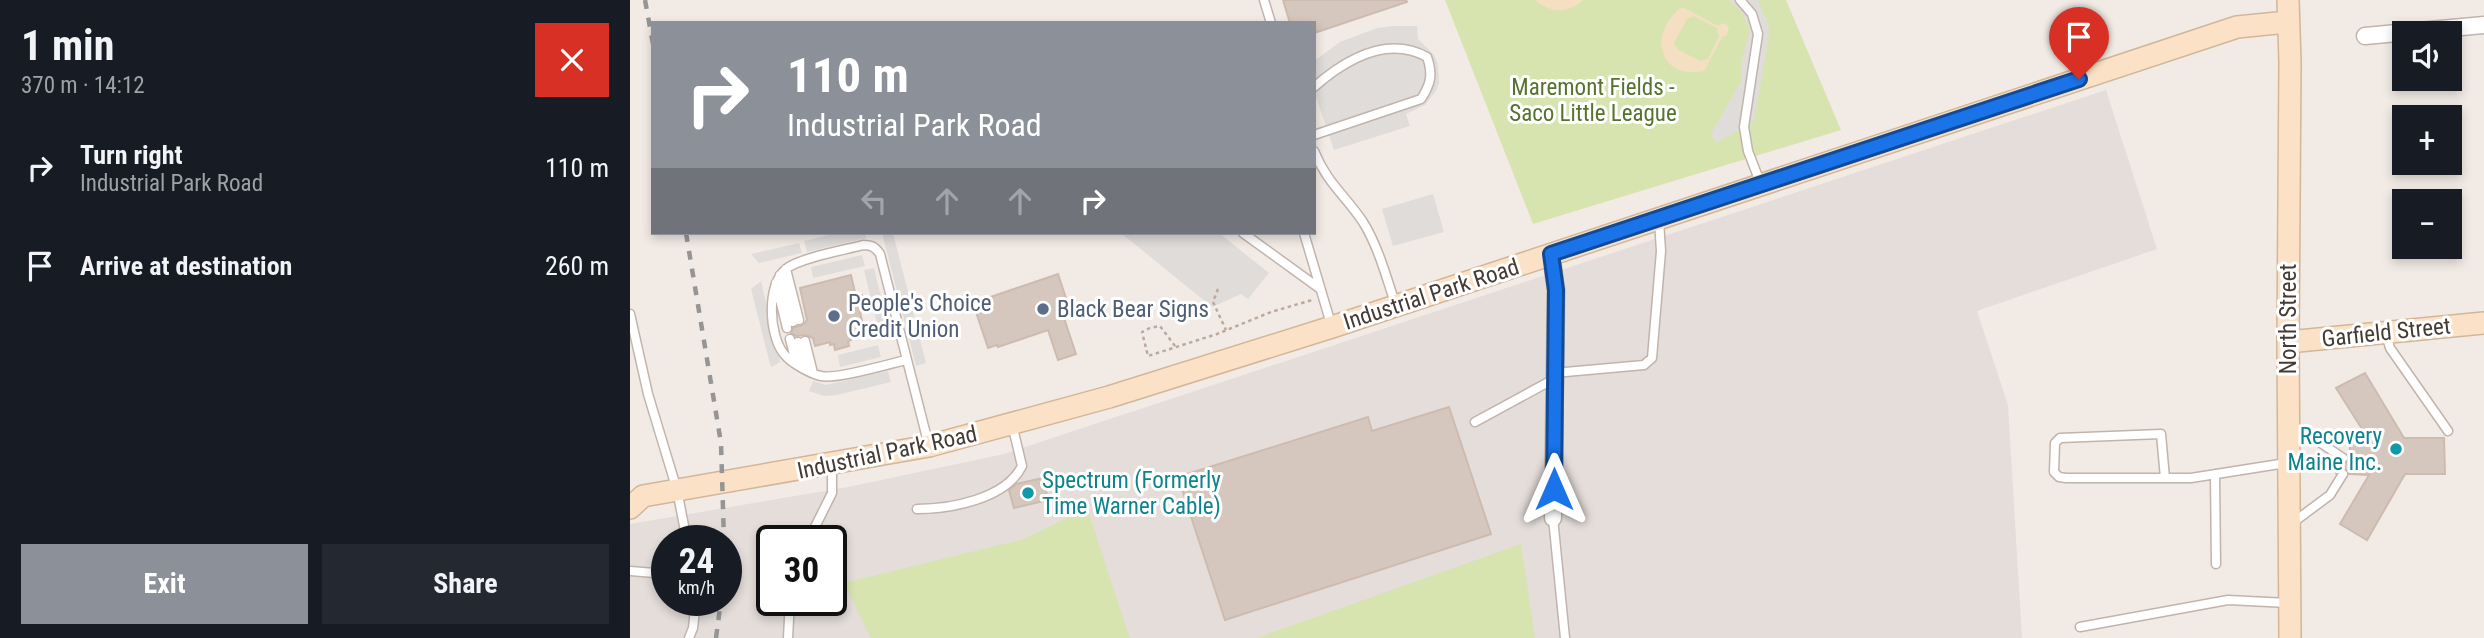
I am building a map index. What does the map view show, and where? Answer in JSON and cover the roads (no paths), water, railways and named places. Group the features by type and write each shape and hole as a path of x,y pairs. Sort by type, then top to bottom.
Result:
{"main road":[{"name":"North Street","path":"2288,0 2290,638"},
{"name":"Industrial Park Road","path":"634,498 929,446 1109,397 1332,327 2237,27 2288,22"},
{"name":"Garfield Street","path":"2288,342 2484,323"}],"street":[{"path":"2365,36 2484,25"},
{"path":"1551,254 1556,290 1553,518"}],"lane":[{"path":"1264,0 1270,21"},
{"path":"1740,0 1752,15 1758,34 1744,127 1748,151 1761,185"},
{"path":"1316,85 1342,65 1364,54 1390,48 1413,49 1427,57 1432,71 1431,85 1421,99 1316,134"},
{"path":"1316,156 1327,178 1364,225 1374,244 1396,306"},
{"path":"1475,422 1554,376 1644,365 1652,358 1661,251 1659,218"},
{"path":"1245,235 1321,292"},
{"path":"1305,235 1332,327"},
{"path":"906,360 826,377 800,365 782,352 775,330 772,302 781,275 804,261 863,245 871,245 876,249 880,254 929,446"},
{"path":"781,275 793,324 781,275"},
{"path":"630,314 648,394 677,490 684,525"},
{"path":"2386,331 2390,348 2448,431"},
{"path":"800,365 797,341 813,373"},
{"path":"917,509 941,509 998,492 1022,466 1012,424"},
{"path":"2165,478 2161,434 2060,438 2055,443 2054,472 2059,477 2165,478 2191,478 2289,463"},
{"path":"2288,435 2312,437 2343,458"},
{"path":"816,525 832,494 832,464"},
{"path":"2215,474 2216,565"},
{"path":"2289,526 2330,495 2343,474"},
{"path":"1553,518 1565,638"},
{"path":"630,571 651,573"},
{"path":"2080,627 2228,600 2289,603"},
{"path":"689,638 694,616"},
{"path":"788,638 789,616"}],"railway":[{"path":"645,0 651,33"},
{"path":"686,235 721,443 724,525"},
{"path":"716,638 719,616"}],"place":[{"name":"Black Bear Signs","path":"1043,309"},
{"name":"People's Choice Credit Union","path":"834,316"},
{"name":"Recovery Maine Inc.","path":"2396,449"},
{"name":"Spectrum (Formerly Time Warner Cable)","path":"1028,493"}],"park label":[{"name":"Maremont Fields - Saco Little League","path":"1593,100"}]}
